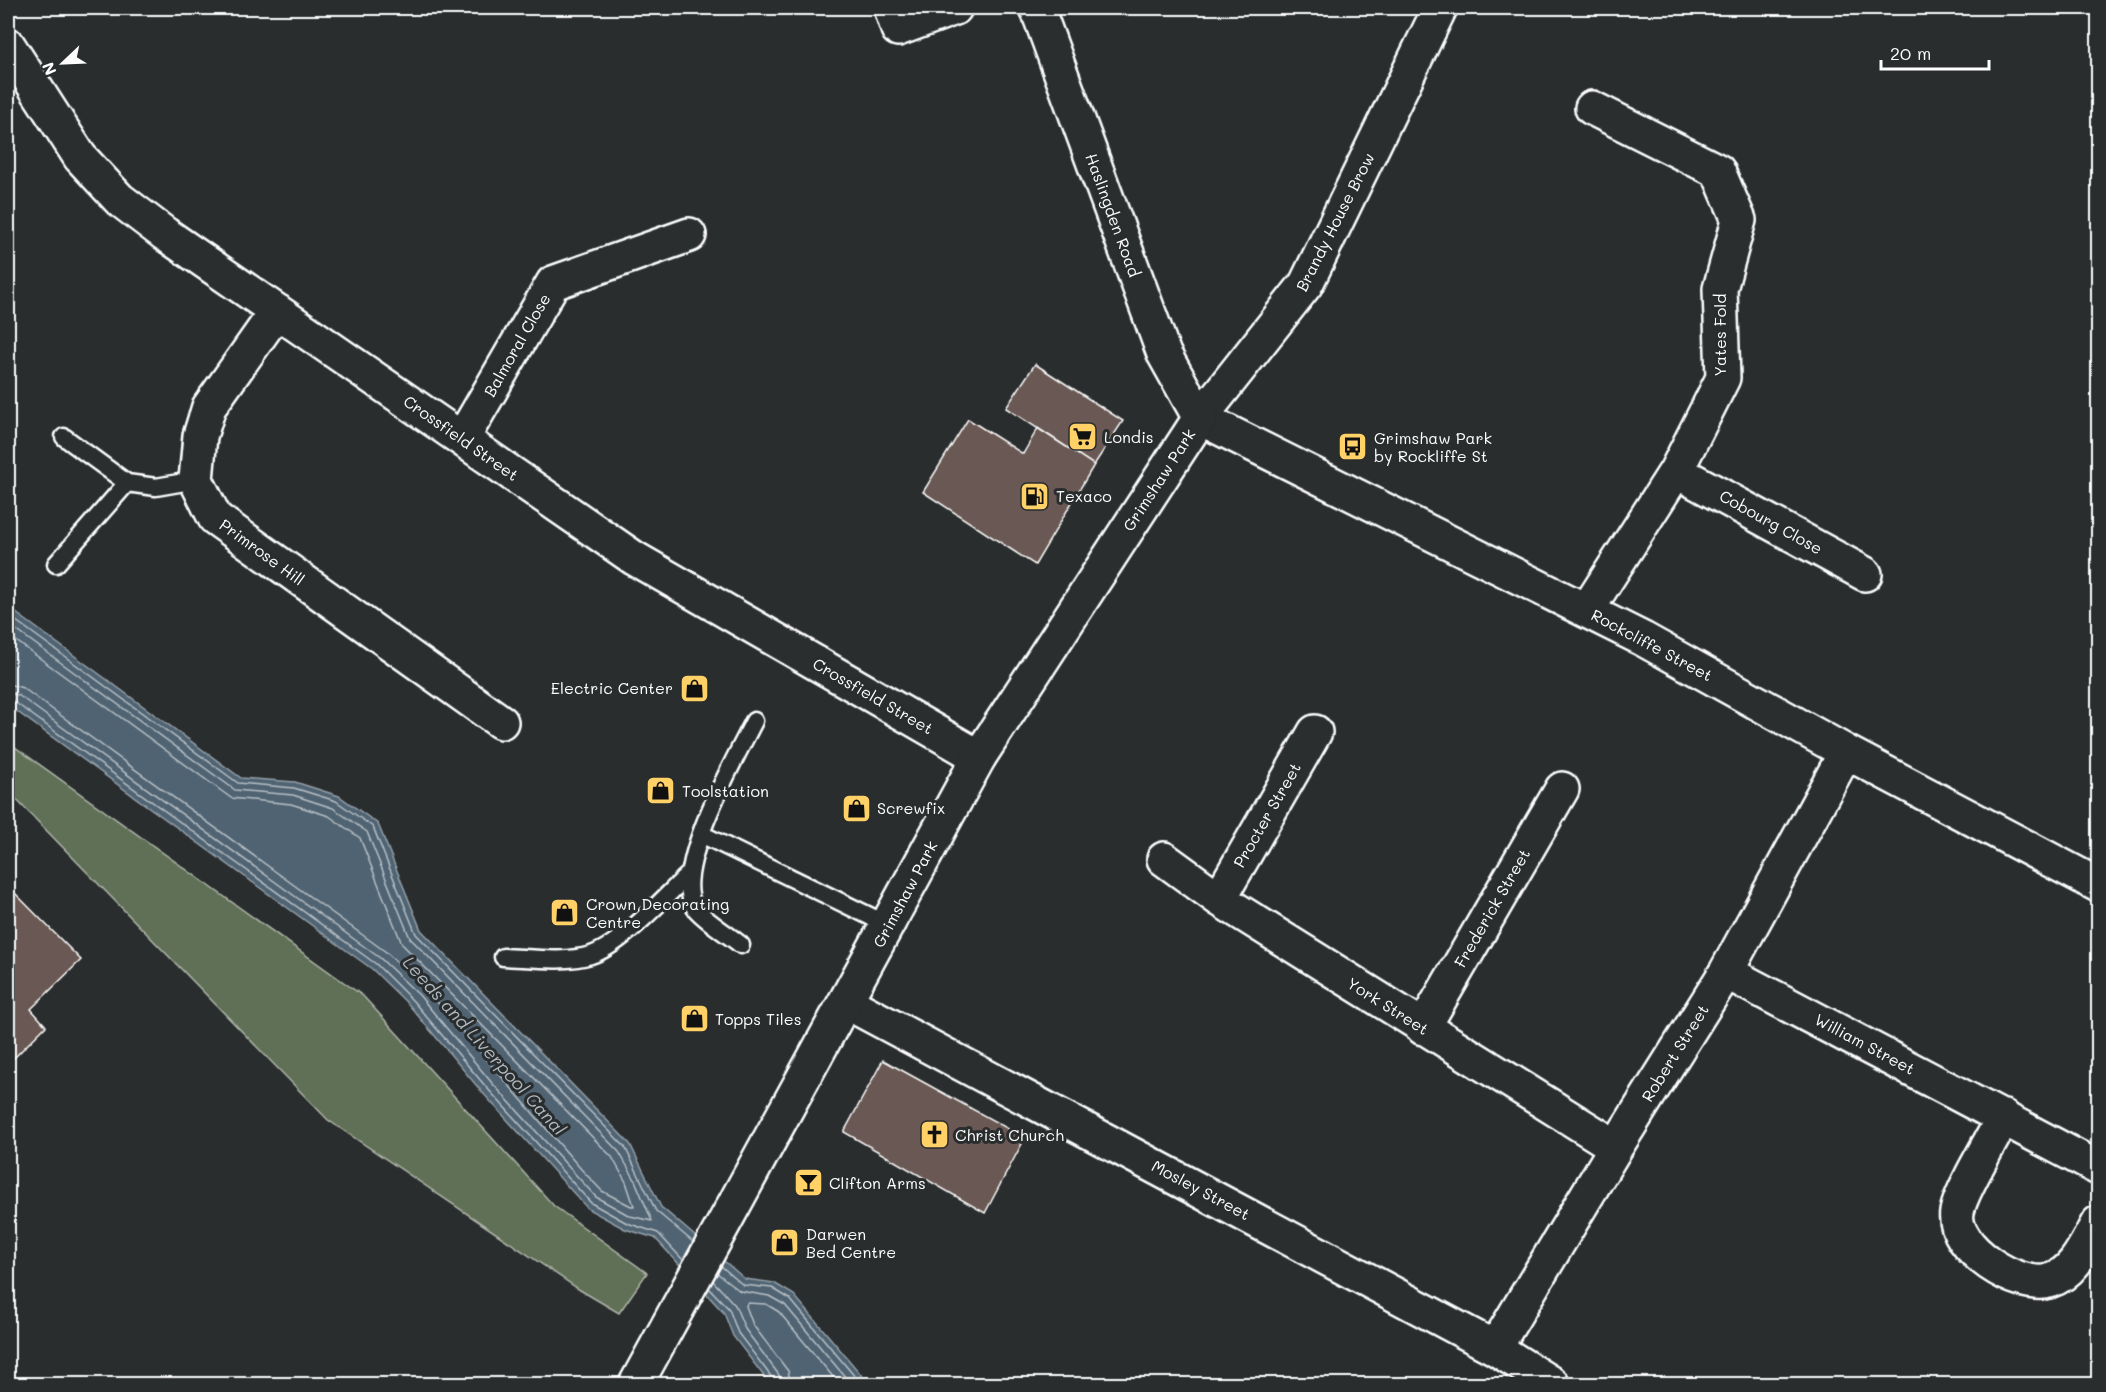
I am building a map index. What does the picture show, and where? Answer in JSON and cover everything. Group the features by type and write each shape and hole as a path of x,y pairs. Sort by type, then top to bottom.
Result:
{"main road":[{"path":"891,8 898,29 955,8"},
{"name":"Haslingden Road","path":"1037,8 1164,354 1200,418"},
{"name":"Brandy House Brow","path":"1200,418 1306,284 1440,8"},
{"name":"Crossfield Street","path":"8,45 80,157 119,200 634,558 979,757"},
{"name":"Yates Fold","path":"1587,610 1676,471 1723,378 1720,289 1739,220 1718,171 1592,108"},
{"name":"Balmoral Close","path":"462,439 553,282 689,236"},
{"path":"196,480 200,436 209,407 277,311"},
{"name":"Rockcliffe Street","path":"1200,418 1587,610 1846,752 2098,884"},
{"name":"Grimshaw Park","path":"636,1384 979,757 1200,418"},
{"name":"Cobourg Close","path":"1676,471 1865,574"},
{"name":"Primrose Hill","path":"196,480 215,518 501,722"},
{"name":"Procter Street","path":"1219,899 1315,732"},
{"name":"Robert Street","path":"1495,1348 1616,1147 1726,972 1846,752"},
{"name":"Frederick Street","path":"1423,1028 1562,789"},
{"name":"York Street","path":"1164,859 1219,899 1616,1147"},
{"name":"William Street","path":"1726,972 2098,1168"},
{"name":"Mosley Street","path":"846,1002 1495,1348 1552,1384"},
{"path":"2004,1117 1957,1213 1962,1238 1970,1248 2020,1281 2034,1283 2049,1281 2072,1267 2098,1222"}],"lane":[{"path":"64,437 127,483 156,487 196,480"},
{"path":"56,564 127,483"},
{"path":"503,957 566,959 593,954 627,932 687,874 701,834 754,721"},
{"path":"701,834 888,925"},
{"path":"687,874 694,907 741,945"}],"green space":[{"path":"8,742 363,996 554,1206 647,1273 619,1313 580,1290 328,1120 8,791"}],"water":[{"name":"Leeds and Liverpool Canal","path":"8,607 241,778 295,782 339,796 378,824 421,930 630,1144 661,1207 745,1279 774,1283 794,1295 869,1384 770,1384 733,1336 724,1313 655,1238 625,1229 588,1209 482,1092 409,1005 372,969 8,705"}],"building":[{"path":"1035,364 1123,421 1094,465 1006,408"},
{"path":"968,419 1023,454 1038,428 1094,465 1035,565 923,492"},
{"path":"8,886 81,960 31,1009 46,1026 8,1064"},
{"name":"Christ Church","path":"883,1060 1025,1138 985,1213 844,1132"}],"place":[{"name":"Londis","path":"1083,437"},
{"name":"Grimshaw Park by Rockliffe St","path":"1353,447"},
{"name":"Texaco","path":"1035,496"},
{"name":"Electric Center","path":"694,688"},
{"name":"Toolstation","path":"661,791"},
{"name":"Screwfix","path":"856,808"},
{"name":"Crown Decorating Centre","path":"565,913"},
{"name":"Topps Tiles","path":"694,1019"},
{"name":"Christ Church","path":"934,1135"},
{"name":"Clifton Arms","path":"808,1183"},
{"name":"Darwen Bed Centre","path":"785,1243"}]}
